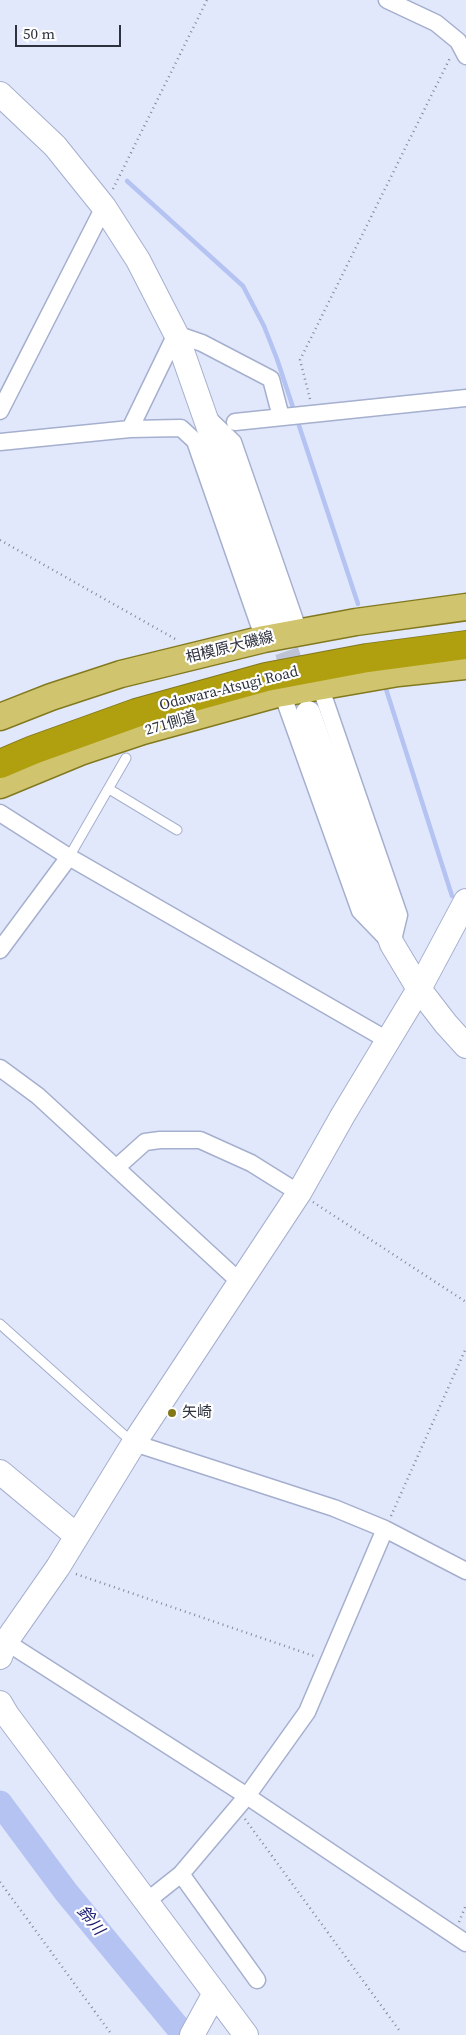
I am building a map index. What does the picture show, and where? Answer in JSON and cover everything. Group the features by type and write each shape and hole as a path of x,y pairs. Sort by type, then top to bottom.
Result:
{"highway":[{"name":"Odawara-Atsugi Road","path":"0,744 22,734 128,696 263,659 360,639 466,626"},
{"name":"Odawara-Atsugi Road","path":"0,764 33,750 136,713 266,677 367,658 466,645"}],"main road":[{"name":"相模原大磯線","path":"0,717 51,697 121,674 198,655 277,623 392,617 466,608"},
{"name":"271側道","path":"0,785 80,752 143,731 305,701 398,673 466,666"}],"street":[{"path":"387,0 436,23 462,48"},
{"path":"0,94 55,146 104,207 138,260 176,334 277,623"},
{"path":"0,412 104,207"},
{"path":"176,334 202,343 271,379 285,416"},
{"path":"130,429 176,334"},
{"path":"236,422 466,398"},
{"path":"0,442 130,429 181,428 195,441 277,623"},
{"path":"305,701 392,944 419,988 446,1024 466,1046"},
{"path":"0,813 69,857 389,1041"},
{"path":"0,950 69,857"},
{"path":"466,901 389,1041 343,1115 299,1194 134,1443 58,1567 2,1646 242,1802 466,1943"},
{"path":"0,1068 38,1096 240,1282"},
{"path":"116,1168 144,1142 200,1140 251,1163 299,1194"},
{"path":"134,1443 334,1508 385,1529 466,1571"},
{"path":"0,1472 76,1536"},
{"path":"147,1901 181,1874 242,1802 307,1712 385,1529"},
{"path":"0,1703 147,1901 212,1998 246,2035"},
{"path":"181,1874 257,1980"},
{"path":"192,2035 212,1998"}],"lane":[{"path":"69,857 126,758"},
{"path":"109,789 177,830"},
{"path":"0,1324 134,1443"}],"path":[{"path":"104,207 207,0"},
{"path":"310,414 300,360 462,48"},
{"path":"0,540 188,646 198,655"},
{"path":"299,1194 466,1302"},
{"path":"385,1529 466,1348"},
{"path":"58,1567 329,1661"},
{"path":"242,1802 399,2030"},
{"path":"0,1882 112,2035"}],"waterway":[{"path":"127,181 243,286 264,326 277,359 358,604"},
{"path":"386,689 452,896"},
{"name":"鈴川","path":"0,1803 66,1892 184,2035"}],"tunnel":[{"path":"275,617 300,690"}],"place":[{"name":"矢崎","path":"172,1413"}]}
